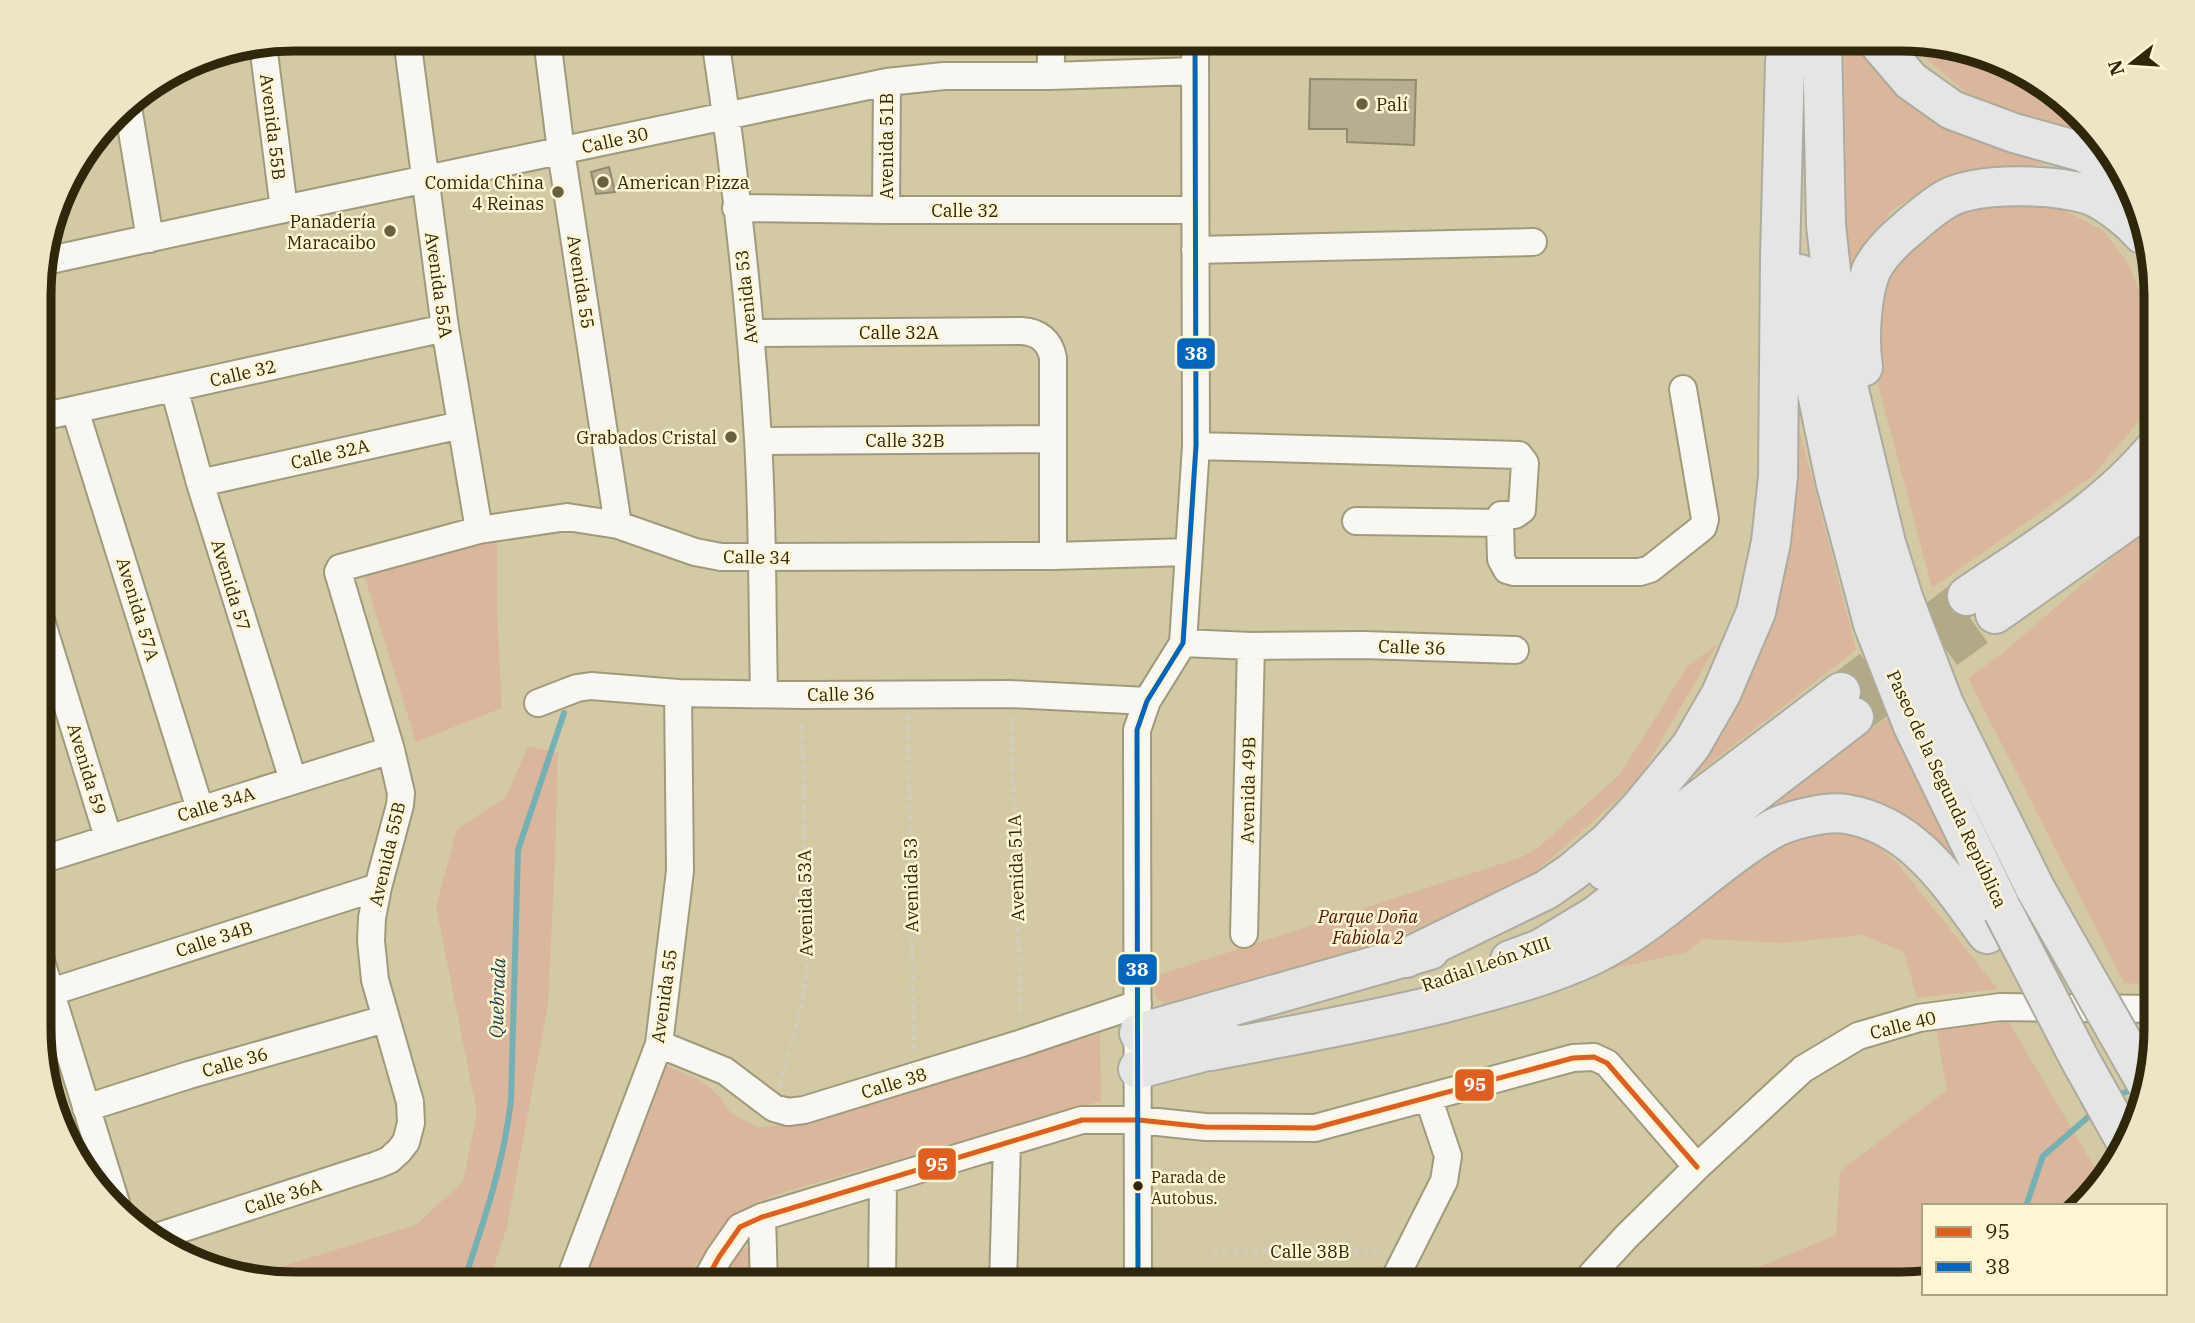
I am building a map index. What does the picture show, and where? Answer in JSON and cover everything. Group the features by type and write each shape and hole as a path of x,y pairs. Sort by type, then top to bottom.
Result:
{"highway":[{"name":"Paseo de la Segunda República","path":"1785,51 1794,227 1812,369 1835,480 1873,624 1995,923 2078,1056 2121,1132"},
{"path":"1405,958 1546,890 1609,841 1691,746 1721,694 1756,612 1771,542 1778,477 1785,51"},
{"name":"Paseo de la Segunda República","path":"1822,51 1826,225 1840,353 1886,543 1904,600 1944,705 2035,888 2140,1072"},
{"path":"1886,51 1910,81 1952,110 2014,133 2082,152 2106,164"},
{"path":"1886,543 1861,350 1863,306 1871,271 1892,242 1950,197 1987,188 2037,185 2088,194 2133,223"},
{"path":"2144,462 2098,506 1981,605 2144,508"},
{"name":"Radial León XIII","path":"1848,704 1595,916 1540,949 1211,1051 1138,1035 1405,958 1520,920 1582,887 1848,704"},
{"path":"1211,1051 1402,1013 1512,986 1591,956 1651,918 1771,829 1796,820 1819,816 1844,814 1893,830 1919,849 1943,876 1995,923"}],"street":[{"name":"Avenida 55A","path":"409,51 445,328 480,530"},
{"name":"Avenida 55","path":"549,51 561,151 618,525"},
{"name":"Avenida 53","path":"717,51 727,116 750,333 758,441 762,558 750,604 764,693"},
{"path":"1050,76 1051,51"},
{"path":"1138,1272 1137,730 1147,701 1183,643 1196,446 1195,51"},
{"name":"Avenida 55B","path":"264,53 284,209"},
{"name":"Calle 30","path":"53,259 887,82 944,76 1050,76 1195,71"},
{"name":"Avenida 51B","path":"886,210 887,82"},
{"path":"129,116 150,239"},
{"name":"Calle 32","path":"736,208 1195,210"},
{"path":"1195,250 1533,242"},
{"name":"Calle 32","path":"51,415 445,328"},
{"name":"Calle 32A","path":"750,333 1030,332 1045,340 1053,358 1053,439"},
{"name":"Avenida 57","path":"174,388 200,483 293,780"},
{"path":"1196,446 1519,455 1525,463 1522,510 1515,515 1501,515 1500,523 1500,559 1507,570 1640,572 1650,569 1703,527 1705,519 1683,389"},
{"name":"Avenida 57A","path":"75,410 200,809"},
{"name":"Calle 32A","path":"200,483 461,425"},
{"path":"1053,439 1053,556"},
{"name":"Calle 32B","path":"758,441 1053,439"},
{"name":"Calle 34","path":"339,569 480,530 559,517 618,525 695,552 721,557 1053,556 1188,552"},
{"path":"1356,521 1500,523"},
{"name":"Avenida 55B","path":"339,569 400,783 401,801 372,918 372,961 385,1019 410,1102 411,1123 406,1142"},
{"name":"Calle 36","path":"1183,643 1515,650"},
{"name":"Avenida 49B","path":"1244,934 1251,646"},
{"name":"Avenida 59","path":"51,652 108,837"},
{"name":"Calle 36","path":"537,703 577,688 591,686 678,692 801,695 1010,694 1147,701"},
{"name":"Avenida 55","path":"573,1272 659,1044 680,871 678,692"},
{"name":"Calle 34A","path":"51,857 391,750"},
{"name":"Calle 34B","path":"51,992 378,887"},
{"path":"51,992 112,1189"},
{"name":"Calle 40","path":"1594,1272 1697,1167 1804,1069 1858,1036 1919,1018 2000,1007 2144,1009"},
{"name":"Calle 36","path":"86,1108 189,1075 385,1019"},
{"name":"Calle 38","path":"774,1108 788,1112 804,1110 1022,1043 1138,1035"},
{"path":"659,1044 725,1071 774,1108"},
{"path":"711,1272 740,1227 762,1217 1082,1120 1139,1120 1205,1127 1315,1128 1573,1058 1594,1058 1607,1063 1697,1167"},
{"path":"1397,1272 1444,1181 1448,1156 1428,1097"},
{"name":"Calle 36A","path":"164,1234 377,1166 389,1160 406,1142"},
{"path":"1003,1272 1007,1143"},
{"path":"881,1272 883,1181"},
{"path":"762,1217 764,1272"}],"path":[{"name":"Avenida 53","path":"908,693 914,1077"},
{"name":"Avenida 51A","path":"1010,694 1022,1043"},
{"name":"Avenida 53A","path":"774,1108 803,1003 807,968 801,695"},
{"name":"Calle 38B","path":"1213,1251 1407,1251"}],"green space":[{"path":"1844,51 1862,51 1913,104 1951,129 2049,164 1981,170 1932,185 1891,211 1848,276"},
{"path":"1919,52 1963,59 2022,83 2049,101 2092,144 1974,99"},
{"path":"2023,199 2062,209 2104,231 2129,265 2144,303 2144,415 2091,477 1932,588 1878,384 1873,329 1883,285 1909,247 1940,222 1968,208"},
{"path":"1791,397 1856,650 1649,811 1736,696"},
{"path":"2144,530 2144,984 2124,983 1968,678 2003,653"},
{"path":"497,539 497,615 502,708 416,742 362,569"},
{"name":"Parque Doña Fabiola 2","path":"1718,643 1637,782 1528,879 1402,935 1181,1003 1165,1004 1156,997 1152,977 1522,857 1540,846 1620,774 1687,667"},
{"path":"1889,717 1985,913 1854,797 1826,794 1812,796 1743,815"},
{"path":"528,746 558,753 548,1004 507,1227 492,1272 269,1270 416,1225 463,1181 477,1113 436,907 457,829 506,797"},
{"path":"1841,825 1868,837 1898,864 1998,989 1917,998 1904,952 1862,935 1783,943 1703,939 1687,952 1594,973 1797,834"},
{"path":"2009,1022 2097,1172 2094,1177 2069,1204 1922,1204 1922,1271 1746,1272 1836,1235 1840,1171 1947,1090 1936,1029"},
{"path":"1100,1034 1101,1101 774,1195 740,1214 690,1272 583,1272 667,1066 700,1080 717,1094 731,1113 757,1127 776,1126"},
{"path":"757,1241 757,1272 722,1272 731,1257"}],"building":[{"name":"Palí","path":"1310,79 1416,80 1414,145 1347,142 1347,129 1309,129"},
{"name":"American Pizza","path":"609,167 615,192 596,194 591,172"}],"waterway":[{"name":"Quebrada","path":"467,1272 498,1170 511,1100 518,850 564,713"},
{"path":"2113,1097 2136,1088"},
{"path":"2027,1204 2043,1156 2094,1112"}],"tunnel":[{"path":"1841,692 1967,596"},
{"path":"1854,717 1995,614"}],"transit line":[{"name":"38","path":"1138,1272 1137,730 1147,701 1183,643 1196,446 1195,51"},
{"name":"95","path":"711,1272 740,1227 762,1217 1082,1120 1139,1120 1205,1127 1315,1128 1573,1058 1594,1057 1607,1063 1697,1167"}],"place":[{"name":"Palí","path":"1362,104"},
{"name":"American Pizza","path":"603,182"},
{"name":"Comida China 4 Reinas","path":"558,192"},
{"name":"Panadería Maracaibo","path":"390,231"},
{"name":"Grabados Cristal","path":"731,437"},
{"name":"Parada de Autobus.","path":"1138,1186"}]}
